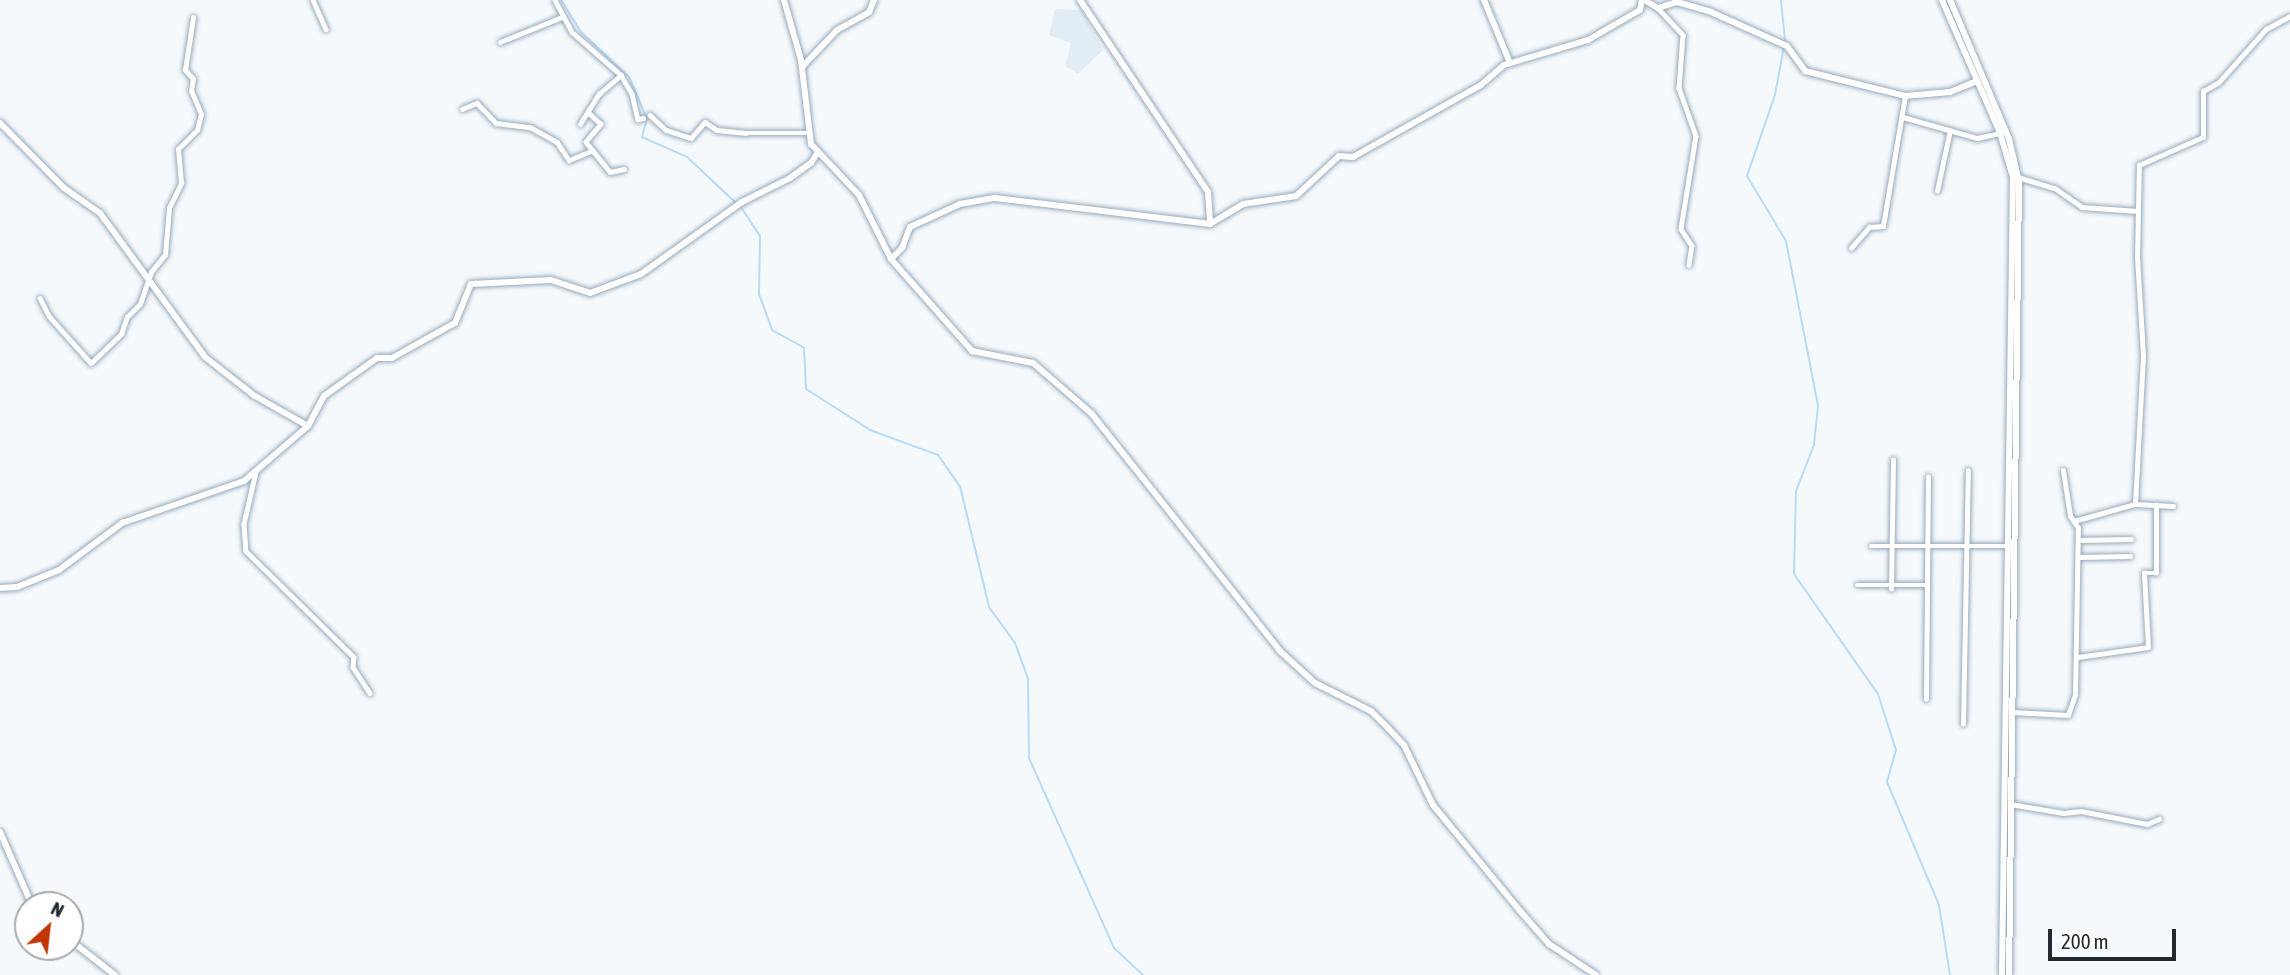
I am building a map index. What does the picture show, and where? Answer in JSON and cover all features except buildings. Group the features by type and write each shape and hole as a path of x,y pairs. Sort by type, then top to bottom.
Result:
{"street":[{"path":"313,0 326,29"},
{"path":"555,0 572,32 621,75 632,94 638,119 643,118"},
{"path":"784,0 802,67 809,133 818,152 859,195 891,259 972,351 1033,363 1091,413 1280,651 1315,683 1371,711 1388,728 1404,746 1433,805 1521,912 1549,944 1596,975"},
{"path":"802,67 827,38 869,12 874,0"},
{"path":"1080,0 1209,192 1210,224"},
{"path":"1484,0 1510,63"},
{"path":"891,259 902,248 910,227 960,204 995,198 1210,224 1243,204 1296,196 1339,156 1353,157 1481,85 1510,63 1588,40 1640,10 1643,0 1658,8 1683,35 1679,88 1696,136 1681,229 1692,246 1689,265"},
{"path":"1942,0 2000,132 2013,177 2015,206 2009,546 2009,975"},
{"path":"1950,0 2009,139 2018,177 2012,712 2002,975"},
{"path":"1658,8 1677,2 1785,45 1805,71 1905,96 1950,92 1977,81"},
{"path":"2135,504 2143,355 2139,165 2203,136 2203,91 2219,82 2266,29 2290,16"},
{"path":"500,42 562,17"},
{"path":"40,298 49,316 91,363 121,334 165,255 169,208 181,183 178,149 197,130 201,114 191,91 193,79 185,70 193,18"},
{"path":"580,124 599,94 621,75"},
{"path":"1851,248 1869,227 1883,226 1905,96"},
{"path":"462,109 477,103 496,123 530,127 557,142 569,160 591,151"},
{"path":"589,113 601,124 586,142 591,151 610,172 624,169"},
{"path":"650,115 666,130 691,138 705,122 718,130 746,133 809,133"},
{"path":"1903,117 1977,138 2000,132"},
{"path":"0,123 64,188 100,212 205,357 255,396 308,426"},
{"path":"1937,191 1950,130"},
{"path":"0,588 17,587 59,570 122,523 244,481 308,426 324,396 377,358 392,358 455,323 471,284 551,280 590,293 641,274 736,207 790,178 811,163 818,152"},
{"path":"2018,177 2055,188 2081,207 2138,211"},
{"path":"1891,589 1893,460"},
{"path":"1963,724 1968,471"},
{"path":"2012,712 2068,715 2075,695 2078,657 2078,540 2063,471"},
{"path":"256,472 244,524 246,551 354,657 353,667 370,692"},
{"path":"1926,699 1928,477"},
{"path":"2074,521 2135,504 2173,506"},
{"path":"2078,657 2148,647 2144,573 2156,573 2156,505"},
{"path":"2078,540 2131,539"},
{"path":"1871,546 2009,546"},
{"path":"2078,557 2130,556"},
{"path":"1857,585 1891,589 1928,585"},
{"path":"2008,804 2063,813 2081,811 2147,824 2159,819"},
{"path":"0,832 26,891"},
{"path":"84,951 115,975"}],"shaded area":[{"path":"1055,9 1081,10 1103,50 1078,74 1065,66 1071,43 1049,35"}],"waterway":[{"path":"561,0 582,33 629,77 647,119 642,137 687,157 737,204"},
{"path":"1781,0 1785,41"},
{"path":"1784,46 1775,95 1747,176 1786,241 1818,406 1814,445 1796,491 1794,574 1878,694 1896,750 1887,782 1939,905 1950,975"},
{"path":"741,207 760,236 759,294 772,330 804,348 806,389 870,430 938,455 960,486 989,607 1015,643 1028,679 1029,758 1114,948 1143,975"}]}
